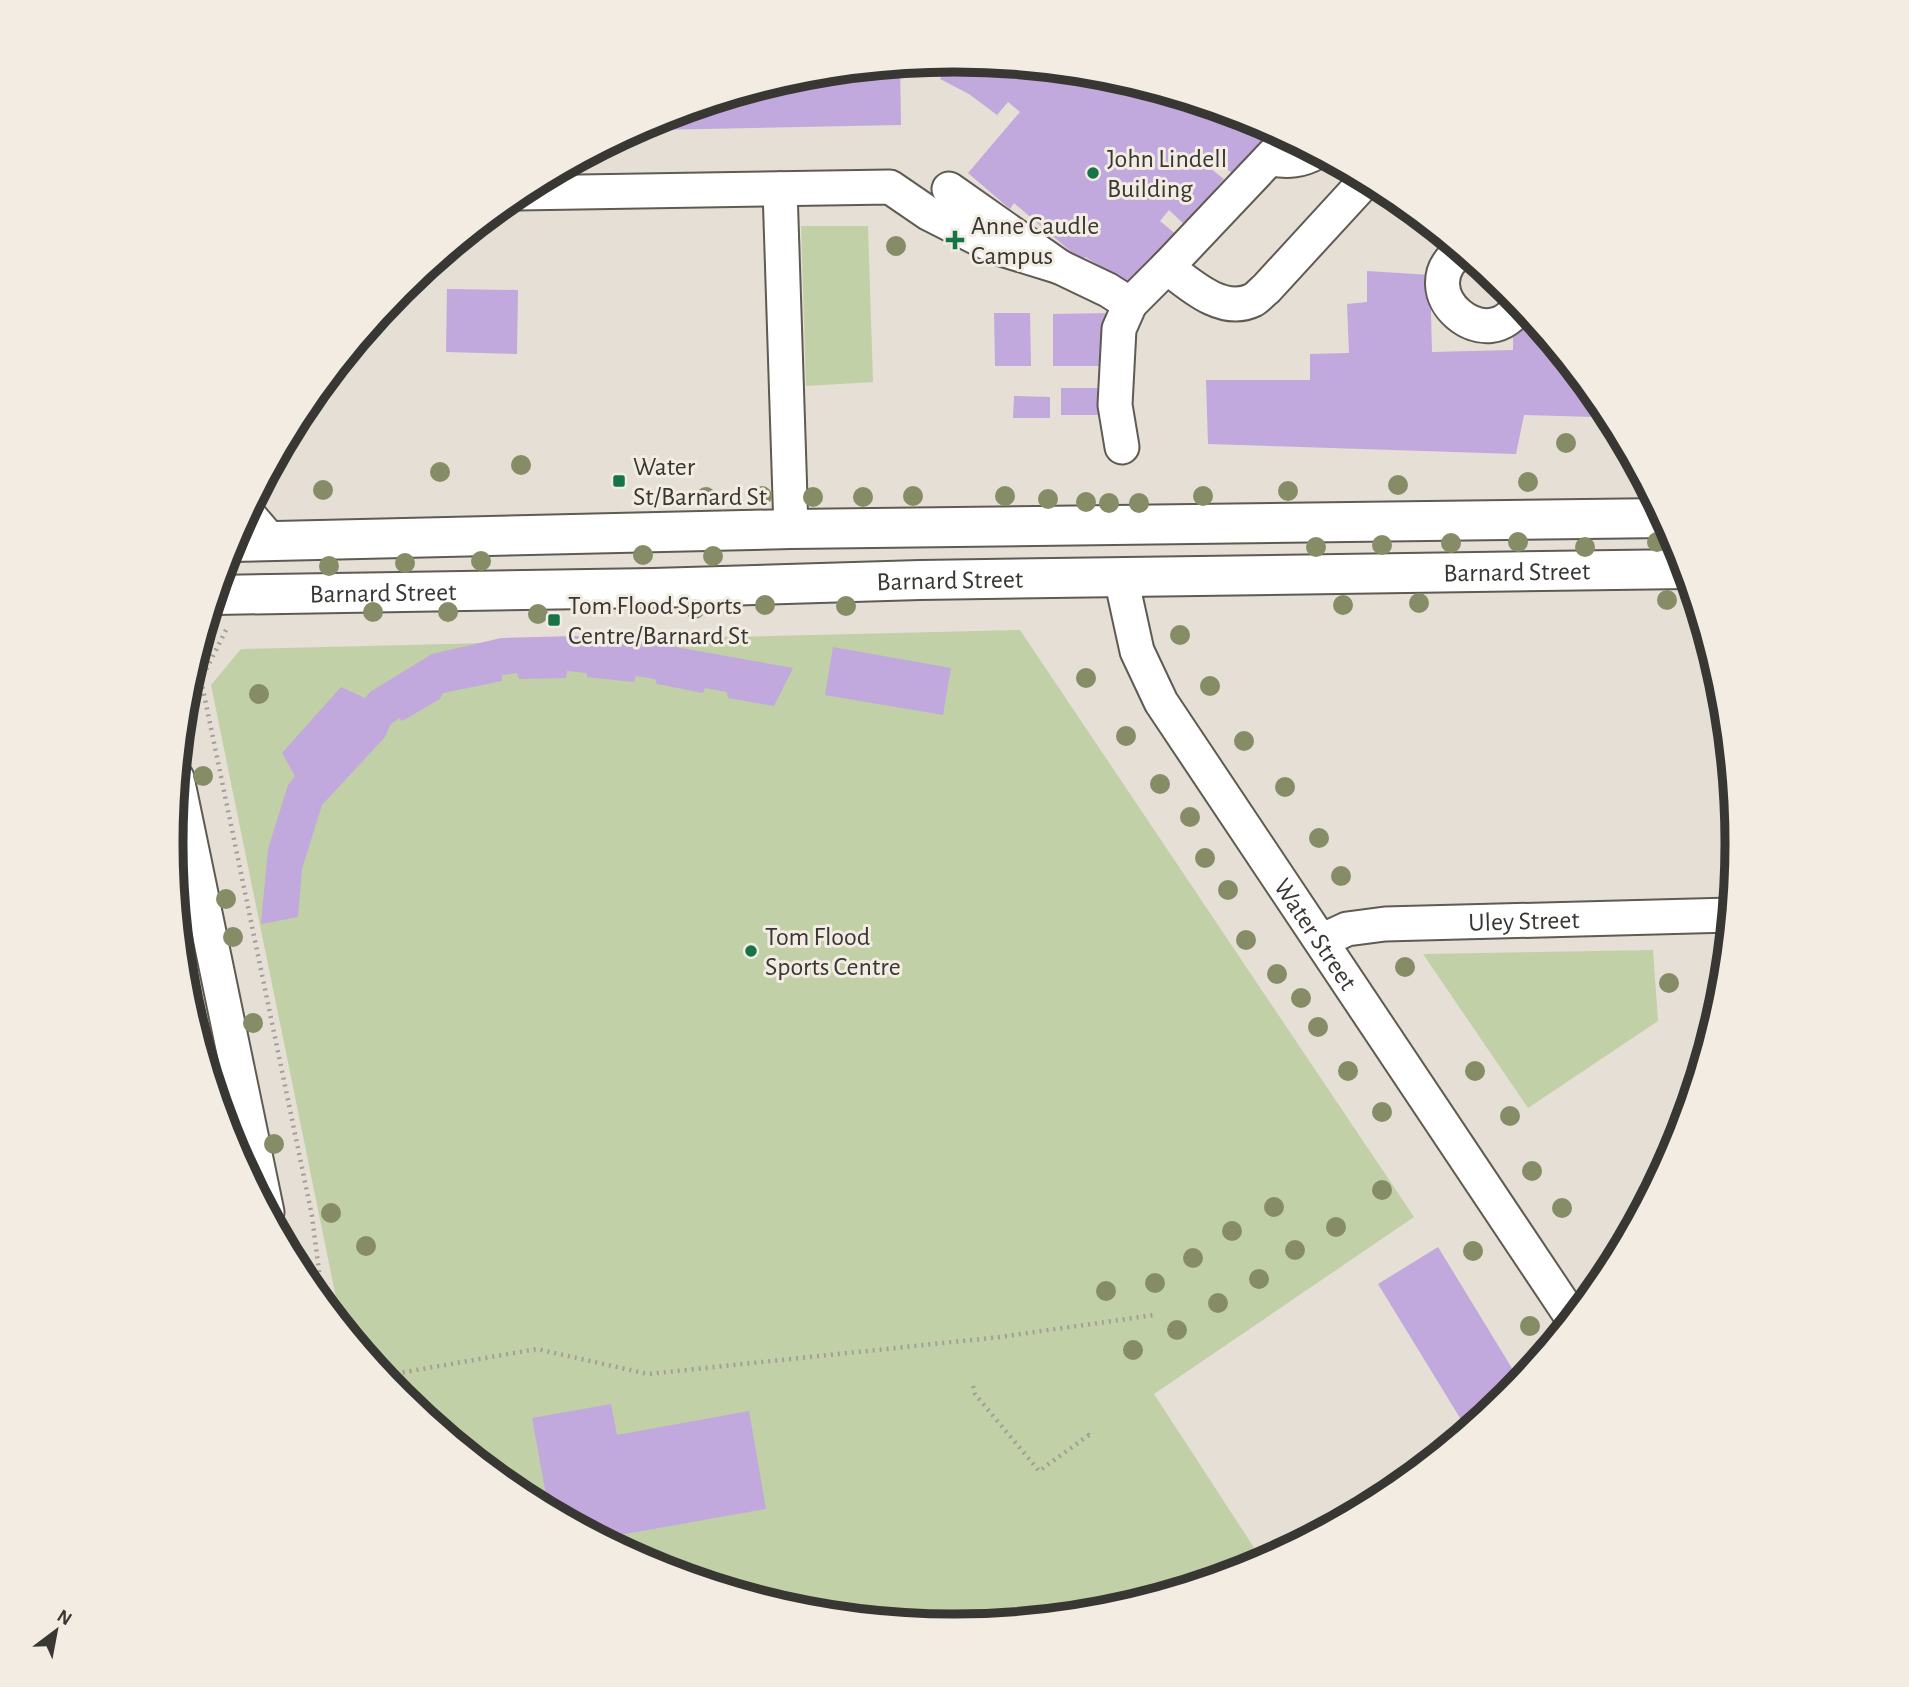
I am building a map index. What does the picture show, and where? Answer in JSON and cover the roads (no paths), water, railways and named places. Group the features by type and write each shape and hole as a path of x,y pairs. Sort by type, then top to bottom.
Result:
{"main road":[{"name":"Barnard Street","path":"244,542 791,528 1654,518"},
{"name":"Water Street","path":"1113,524 1121,578"},
{"path":"791,528 796,540 806,550 822,559 871,557 884,560 920,580"},
{"name":"Barnard Street","path":"221,611 653,588 920,580 1676,569"}],"street":[{"path":"1122,447 1115,405 1119,329 1130,304 1280,148 1285,161 1307,157"},
{"path":"542,192 890,187 928,213 995,247 1060,267 1130,304"},
{"path":"1167,267 1212,298 1233,304 1252,300 1266,289 1360,188"},
{"path":"780,189 791,528"},
{"path":"949,189 1060,267"},
{"path":"1456,257 1447,266 1443,279 1448,304 1457,315 1468,322 1482,325 1495,324 1508,318 1513,312"},
{"path":"254,521 271,541"},
{"name":"Water Street","path":"1121,578 1137,651 1161,702 1568,1312"},
{"path":"184,810 261,1183"},
{"name":"Uley Street","path":"1321,941 1347,929 1385,924 1723,915"}],"place":[{"name":"John Lindell Building","path":"1093,173"},
{"name":"Anne Caudle Campus","path":"955,240"},
{"name":"Water St/Barnard St","path":"619,481"},
{"name":"Tom Flood Sports Centre/Barnard St","path":"554,620"},
{"name":"Tom Flood Sports Centre","path":"751,951"}]}
